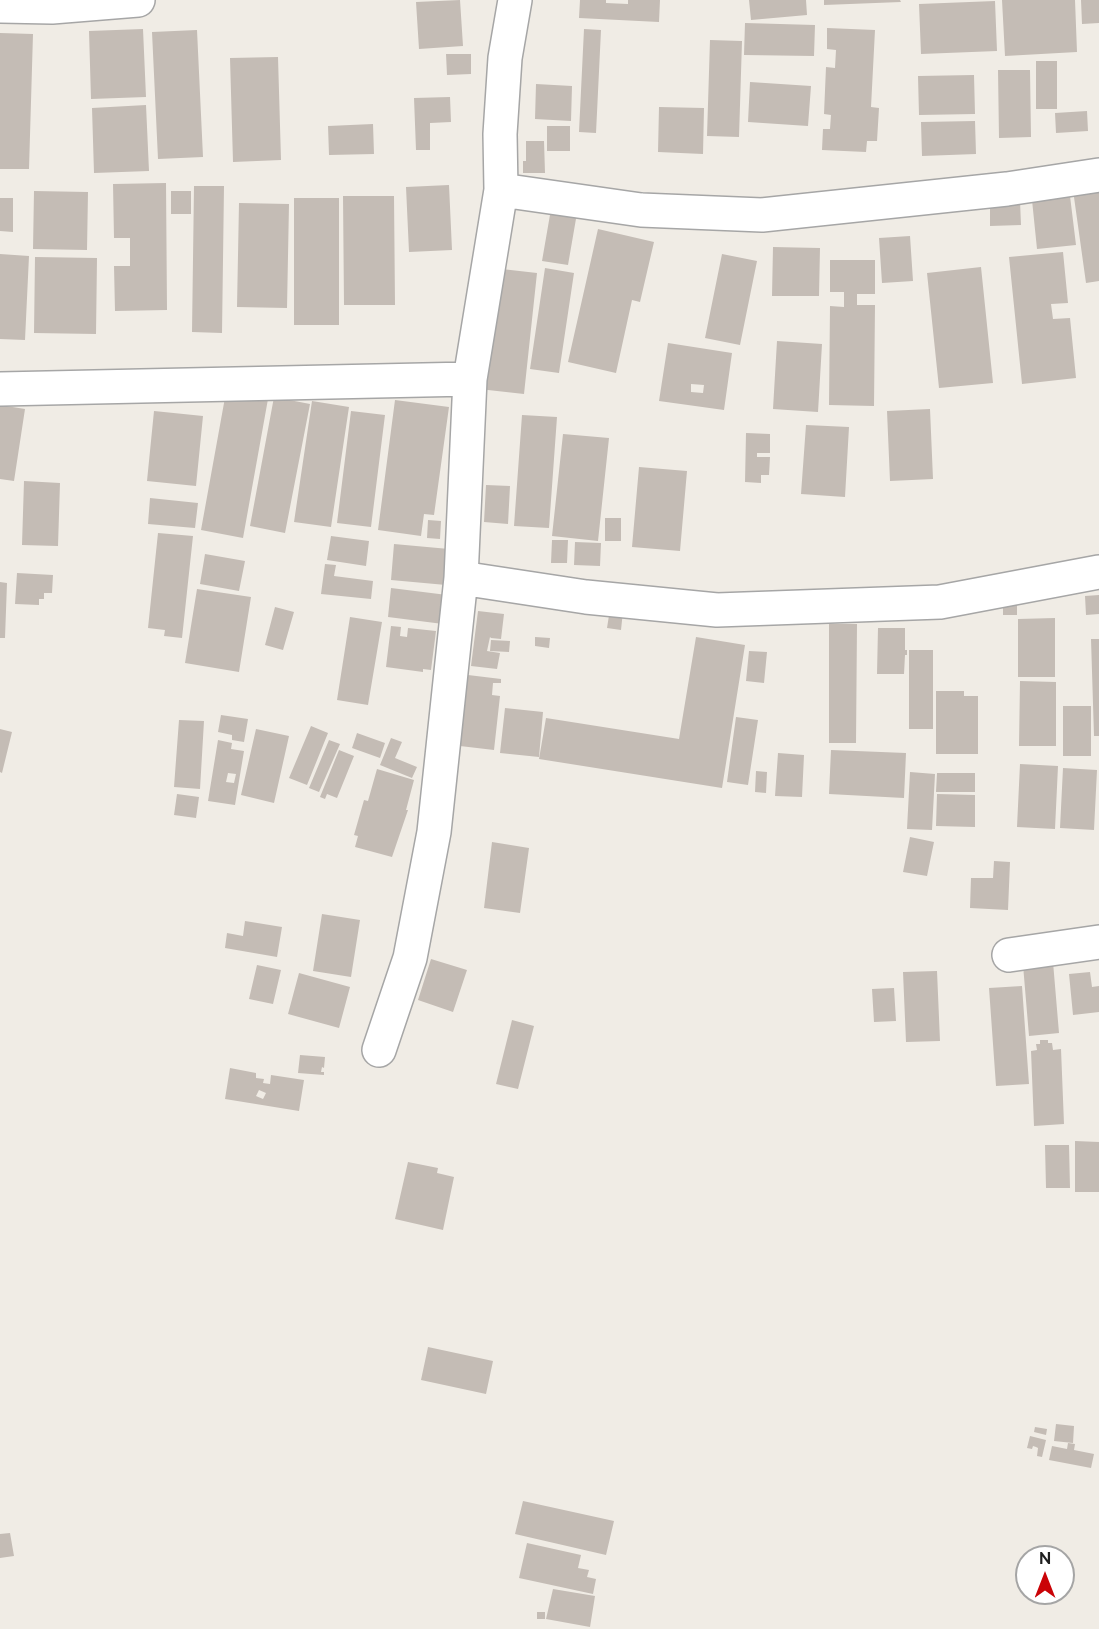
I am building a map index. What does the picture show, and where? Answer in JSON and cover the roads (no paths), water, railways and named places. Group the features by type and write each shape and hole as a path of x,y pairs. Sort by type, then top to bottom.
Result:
{"street":[{"path":"0,6 52,7 138,0"},
{"path":"379,1050 410,958 434,832 460,578 470,379 501,190 500,134 505,58 515,0"},
{"path":"501,190 641,210 762,214 1007,189 1099,175"},
{"path":"0,389 470,379"},
{"path":"460,578 586,597 717,610 940,602 1099,572"},
{"path":"1009,955 1099,942"}]}
